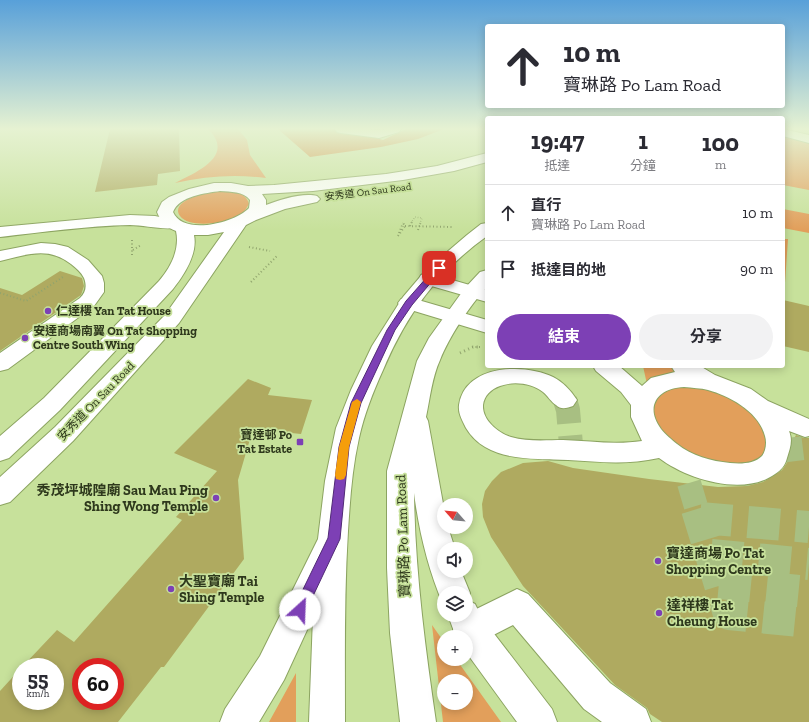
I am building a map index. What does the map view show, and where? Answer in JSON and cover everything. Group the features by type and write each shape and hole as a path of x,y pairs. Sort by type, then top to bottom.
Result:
{"main road":[{"name":"安秀道 On Sau Road","path":"93,222 174,201 186,193 207,188 231,187 248,190 299,188 420,174 467,163"},
{"name":"安秀道 On Sau Road","path":"0,494 64,434 172,319 245,219 281,205 298,201 430,184 485,170"},
{"path":"0,232 93,222 152,220 178,226 212,230 245,219 258,209 259,202 256,195 248,190"},
{"path":"0,451 52,404 166,285 177,271 187,242 178,226 167,219 166,213 168,207 174,201"},
{"path":"327,722 334,539 344,447 356,403 391,330 408,303 428,279 450,258 485,229"},
{"path":"0,256 34,249 55,250 64,253 90,270 94,280 95,291 87,302 0,364"},
{"path":"428,279 480,294"},
{"name":"寶琳路 Po Lam Road","path":"418,722 407,633 400,522 400,471 428,362 438,342 455,317 480,294 485,281"},
{"path":"408,303 485,325"},
{"path":"607,368 634,385 649,392 660,384 680,379 711,382 729,388 746,397 760,407 805,428"},
{"path":"686,368 711,382"},
{"path":"565,400 556,389 543,381 527,376 511,375 496,378 483,384 474,394 471,405 473,417 480,430 493,440 510,447 547,455 633,452 707,471 732,475 754,473 771,464 779,451 779,436 772,422 760,407"},
{"path":"634,385 649,432 678,464"},
{"path":"415,410 432,522 438,542"},
{"path":"238,722 272,668 334,539"},
{"path":"473,620 517,605 597,696 633,722"},
{"path":"467,622 539,722"}],"path":[{"path":"410,226 415,217 422,218 418,230"},
{"path":"406,226 398,236 403,222 406,226 456,227"},
{"path":"132,235 134,250 132,257"},
{"path":"134,250 141,245"},
{"path":"249,247 270,251"},
{"path":"251,282 277,256"},
{"path":"0,293 26,300 68,274"}],"shaded area":[{"path":"209,163 255,163 266,178 220,176 175,183"},
{"path":"785,163 809,163 809,190 785,185"},
{"path":"215,191 235,192 244,196 249,204 244,212 239,216 217,223 200,224 185,220 180,216 178,211 184,202 198,195"},
{"path":"785,209 809,214 809,233 785,228"},
{"path":"785,239 788,239 785,283"},
{"path":"643,368 676,368 690,376 648,389"},
{"path":"681,384 716,388 761,418 770,445 764,456 751,464 712,464 673,446 653,419 652,406 657,396 667,388"},
{"path":"432,625 437,632 437,666 461,666 467,674 438,674"},
{"path":"296,673 296,722 269,722"},
{"path":"473,683 501,722 443,722 442,710 473,710"}],"building":[{"path":"102,163 180,163 180,171 158,174 157,185 95,192"},
{"path":"60,271 82,278 84,286 81,295 0,351 0,288 22,295"},
{"path":"785,300 809,306 809,352 785,346"},
{"path":"248,379 271,388 268,395 312,400 301,434 253,429 238,480 244,559 164,667 161,667 118,722 0,722 0,691 12,678 12,710 64,710 64,658 31,658 57,630 74,642 182,520 176,517 217,471 174,453"},
{"name":"寶達商場 Po Tat Shopping Centre","path":"796,435 809,438 809,722 662,722 650,714 647,708 615,685 523,586 491,537 483,517 482,504 485,491 492,481 501,472 523,463 548,461 573,468 649,479 718,487 747,486 763,482 782,470 788,461 792,443"}],"tunnel":[{"path":"565,400 568,410 573,468"},
{"path":"779,451 804,448 809,449"},
{"path":"689,483 697,510"},
{"path":"697,509 711,555"},
{"path":"700,518 809,527"},
{"path":"711,555 809,564"},
{"path":"711,555 720,583"},
{"path":"720,583 809,592"},
{"path":"720,583 729,614 809,622"}],"slow traffic":[{"path":"340,475 344,447 357,402"}],"place":[{"name":"仁達樓 Yan Tat House","path":"48,311"},
{"name":"安達商場南翼 On Tat Shopping Centre South Wing","path":"25,338"},
{"name":"寶達邨 Po Tat Estate","path":"300,442"},
{"name":"秀茂坪城隍廟 Sau Mau Ping Shing Wong Temple","path":"216,498"},
{"name":"寶達商場 Po Tat Shopping Centre","path":"658,561"},
{"name":"大聖寶廟 Tai Shing Temple","path":"171,589"},
{"name":"達祥樓 Tat Cheung House","path":"659,613"}],"route":[{"path":"300,610 334,539 344,447 356,403 391,330 408,303 439,268"}]}
